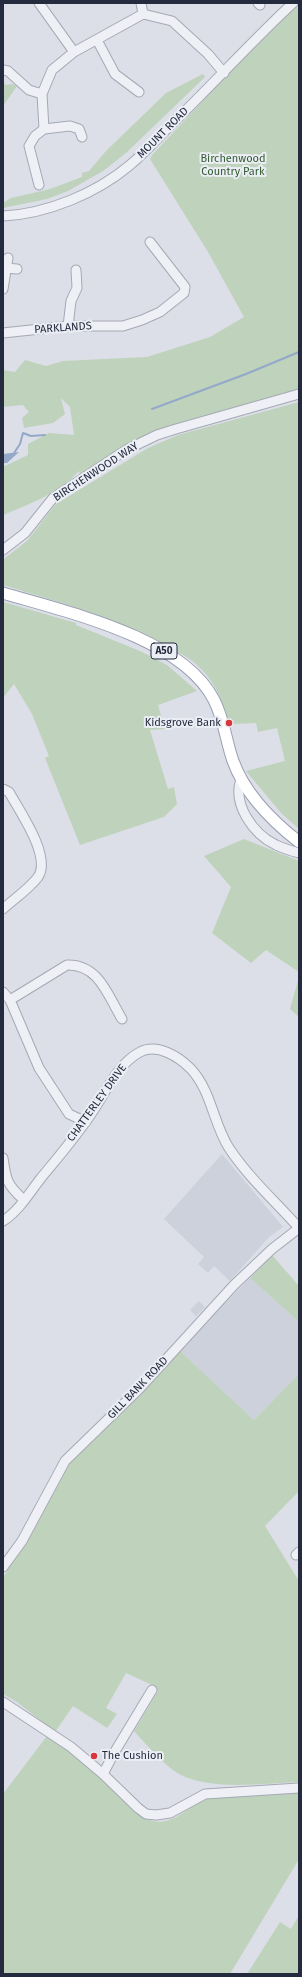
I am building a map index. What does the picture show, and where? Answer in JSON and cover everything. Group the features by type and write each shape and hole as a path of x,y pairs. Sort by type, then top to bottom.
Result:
{"main road":[{"name":"A50","path":"3,593 92,620 121,631 164,651 184,664 208,689 215,700 234,762 241,779 269,816 299,842"}],"street":[{"path":"39,3 74,52"},
{"path":"141,3 143,14"},
{"name":"MOUNT ROAD","path":"3,216 40,211 58,205 78,196 114,176 145,152 224,73 261,33 293,3"},
{"path":"44,129 42,94 52,70 74,52 143,14 172,21 208,54 224,73"},
{"path":"97,40 115,74 139,92"},
{"path":"3,70 8,72 29,90 42,94"},
{"path":"39,185 29,146 35,136 44,129 70,126 82,130"},
{"name":"PARKLANDS","path":"3,333 68,326 124,326 160,312 184,293 185,287 150,242"},
{"path":"3,289 8,258"},
{"path":"6,268 17,269"},
{"path":"68,326 71,301 77,288 76,270"},
{"name":"BIRCHENWOOD WAY","path":"3,550 25,533 53,498 126,450 157,435 190,424 299,394"},
{"path":"241,779 238,787 238,797 247,818 255,828 275,844 299,853"},
{"path":"3,789 9,792 37,843 42,858 42,868 38,877 3,909"},
{"path":"10,1000 67,965 78,965 88,968 95,974 122,1019"},
{"path":"3,992 10,1000 39,1068 69,1114 86,1122"},
{"name":"CHATTERLEY DRIVE","path":"3,1221 24,1200 86,1122 117,1075 129,1060 142,1051 154,1050 172,1055 191,1069 204,1086 218,1125 229,1147 245,1168 299,1228"},
{"path":"3,1158 5,1177 11,1189 24,1200"},
{"name":"GILL BANK ROAD","path":"3,1567 22,1541 65,1462 140,1388 234,1285 272,1249 299,1228"},
{"path":"103,1774 152,1690"},
{"path":"3,1702 72,1747 146,1814 156,1815 170,1813 204,1794 299,1788"}],"shaded area":[{"path":"222,1154 283,1227 269,1237 230,1281 214,1266 208,1273 198,1264 204,1257 164,1219"},
{"path":"250,1278 299,1322 299,1374 254,1420 180,1351 203,1325"},
{"path":"199,1301 205,1307 196,1316 190,1310"}],"green space":[{"name":"Birchenwood Country Park","path":"299,3 299,394 155,436 81,480 79,471 53,492 3,515 3,467 28,455 28,444 49,433 74,435 70,407 61,398 65,414 53,423 24,428 22,418 29,412 23,405 3,407 3,370 15,372 25,360 46,366 63,361 147,357 210,337 244,317 208,252 150,159 152,155 268,32"},
{"path":"203,74 205,77 126,153 103,171 68,191 47,199 3,208 3,203 11,198 50,189 82,177 82,173 89,171 106,151 166,93"},
{"path":"3,82 6,85 12,84 17,86 3,106"},
{"path":"299,402 299,829 281,813 246,771 285,761 277,728 258,732 256,723 230,724 222,702 211,681 207,675 192,661 156,640 114,621 70,605 3,585 3,562 5,558 27,541 56,504 148,448 178,435"},
{"path":"3,602 76,623 76,625 140,651 167,665 197,691 158,705 165,729 150,730 168,789 174,787 177,804 164,817 80,845 45,758 49,756 32,714 14,684 3,698"},
{"path":"244,839 299,861 299,972 266,950 251,963 212,933 231,887 204,856"},
{"path":"299,977 299,1017 290,1009"},
{"path":"272,1255 299,1286 299,1322 250,1278"},
{"path":"180,1351 254,1420 299,1374 299,1491 265,1526 299,1581 299,1782 223,1785 194,1780 175,1772 156,1755 134,1731 158,1691 150,1684 126,1673 106,1708 117,1714 107,1728 73,1706 55,1732 17,1702 3,1694 3,1578 66,1466"},
{"path":"47,1736 88,1765 136,1813 153,1821 160,1822 174,1818 201,1801 227,1794 299,1793 299,1859 230,1974 3,1974 3,1794"},
{"path":"299,1915 299,1974 247,1974 280,1922 291,1929"}],"water":[{"path":"19,452 7,463 3,463 3,454"}],"waterway":[{"path":"152,409 246,374 299,352"},
{"path":"14,453 20,444 23,433 31,436 45,435"}],"place":[{"name":"Kidsgrove Bank","path":"229,723"},
{"name":"The Cushion","path":"94,1756"}]}
